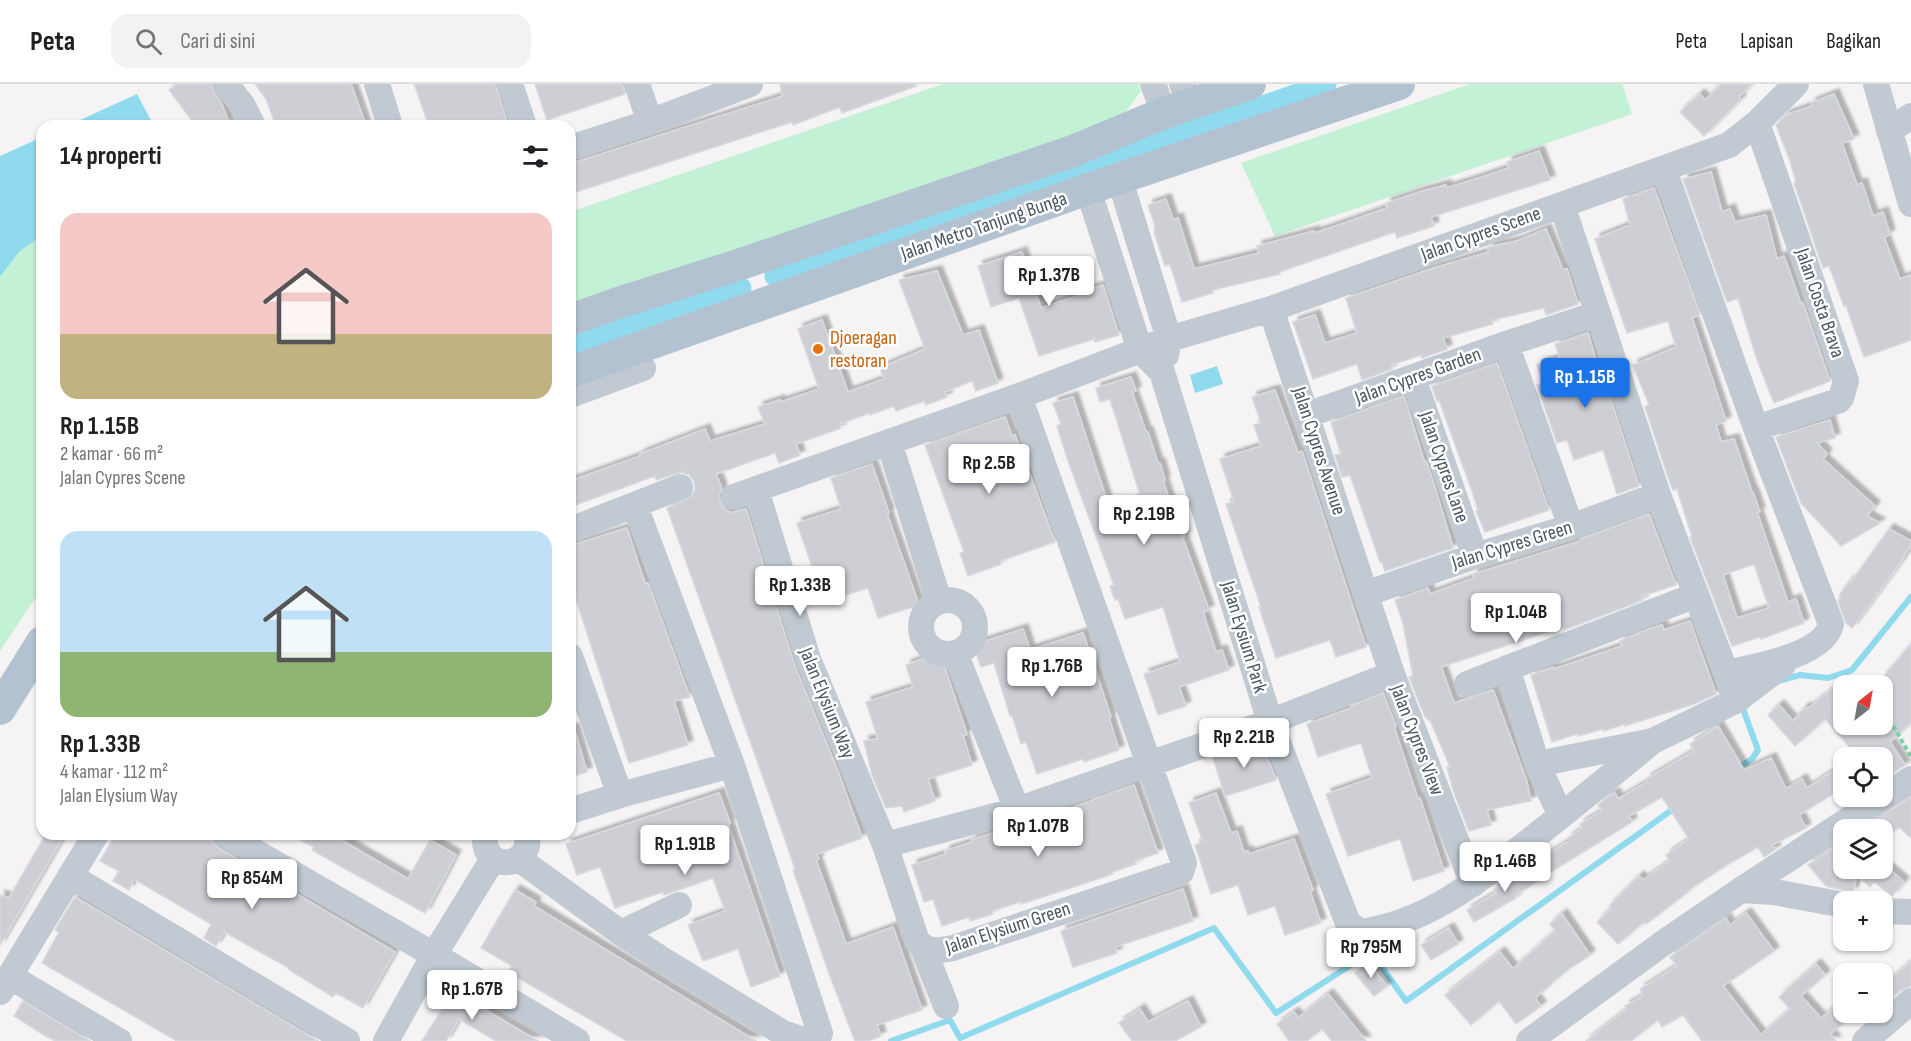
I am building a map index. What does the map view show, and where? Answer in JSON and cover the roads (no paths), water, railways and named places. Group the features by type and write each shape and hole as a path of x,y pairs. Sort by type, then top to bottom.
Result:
{"main road":[{"path":"576,318 752,261 1073,151 1179,100 1250,84"},
{"name":"Jalan Metro Tanjung Bunga","path":"576,370 1088,189 1399,84"},
{"path":"752,261 764,304"},
{"path":"0,709 36,652"}],"street":[{"path":"226,84 243,105 250,120"},
{"path":"377,84 388,120"},
{"path":"510,84 522,120"},
{"path":"637,84 650,122"},
{"path":"576,146 650,122 750,84"},
{"path":"1153,84 1179,100"},
{"path":"1563,205 1729,145 1758,123 1796,84"},
{"path":"1876,84 1911,204"},
{"path":"1889,131 1911,116"},
{"name":"Jalan Costa Brava","path":"1756,428 1838,401 1841,398 1845,381 1758,123"},
{"path":"1537,764 1653,741 1735,701 1793,657 1827,635 1831,624 1756,428 1664,170"},
{"path":"1120,180 1169,339 1162,372"},
{"path":"1088,189 1140,351 1162,372"},
{"name":"Jalan Cypres Scene","path":"745,493 1019,396 1169,339 1270,309 1563,205 1658,495 1735,701"},
{"name":"Jalan Cypres Avenue","path":"1270,309 1365,594"},
{"name":"Jalan Cypres Garden","path":"1307,415 1506,344 1598,314"},
{"path":"1506,344 1571,527"},
{"path":"576,393 643,368"},
{"name":"Jalan Eysium Park","path":"1162,372 1270,722 1348,923 1360,932 1403,921 1432,910 1473,884 1653,741"},
{"name":"Jalan Cypres Lane","path":"1413,378 1475,556"},
{"path":"1019,396 1150,764"},
{"path":"889,442 939,601"},
{"path":"576,528 680,487"},
{"name":"Jalan Elysium Way","path":"745,493 810,665 885,845"},
{"name":"Jalan Cypres Green","path":"1365,594 1475,556 1571,527 1658,495"},
{"path":"635,506 732,765 820,1033 818,1038 811,1041"},
{"name":"Jalan Cypres View","path":"1365,594 1392,674 1473,884"},
{"path":"1467,684 1695,595"},
{"path":"939,601 956,601 964,605 974,619 973,636 963,650 955,653 937,651 923,639 921,630 925,612 939,601"},
{"path":"955,653 1017,810"},
{"path":"1726,673 1793,657"},
{"path":"1507,668 1537,764 1561,816"},
{"path":"576,673 620,795"},
{"path":"885,845 1017,810 1270,722 1392,674"},
{"name":"Jalan Elysium Green","path":"885,845 917,941 923,948 932,951 953,948 1182,871 1184,863 1150,764"},
{"path":"576,809 732,765"},
{"path":"1529,1041 1666,940 1911,779"},
{"path":"92,840 4,984 119,1041"},
{"path":"234,840 434,955 577,1041"},
{"path":"484,840 485,849 493,859 506,863 519,859 526,849 528,840"},
{"path":"386,1041 434,955 493,859"},
{"path":"519,859 621,933 663,960 783,1033 807,1041"},
{"path":"70,876 347,1041"},
{"path":"1741,890 1774,892 1833,904"},
{"path":"621,933 679,905"},
{"path":"1893,911 1911,912"},
{"path":"651,918 663,960"},
{"path":"923,948 946,1006"},
{"path":"1864,1041 1911,1001"}],"water":[{"path":"137,94 151,120 80,120"},
{"path":"36,140 36,239 19,252 0,277 0,156"},
{"path":"1217,366 1223,384 1195,393 1190,375"}],"waterway":[{"path":"775,276 1326,84"},
{"path":"576,344 741,288"},
{"path":"1778,681 1800,675 1828,678 1852,670 1911,597"},
{"path":"1736,769 1752,759 1758,750 1743,709 1747,705"},
{"path":"891,1041 950,1020 960,1038 1214,928 1276,1013 1371,952 1406,1001 1676,807"}],"place":[{"name":"Djoeragan restoran","path":"818,349"}]}
